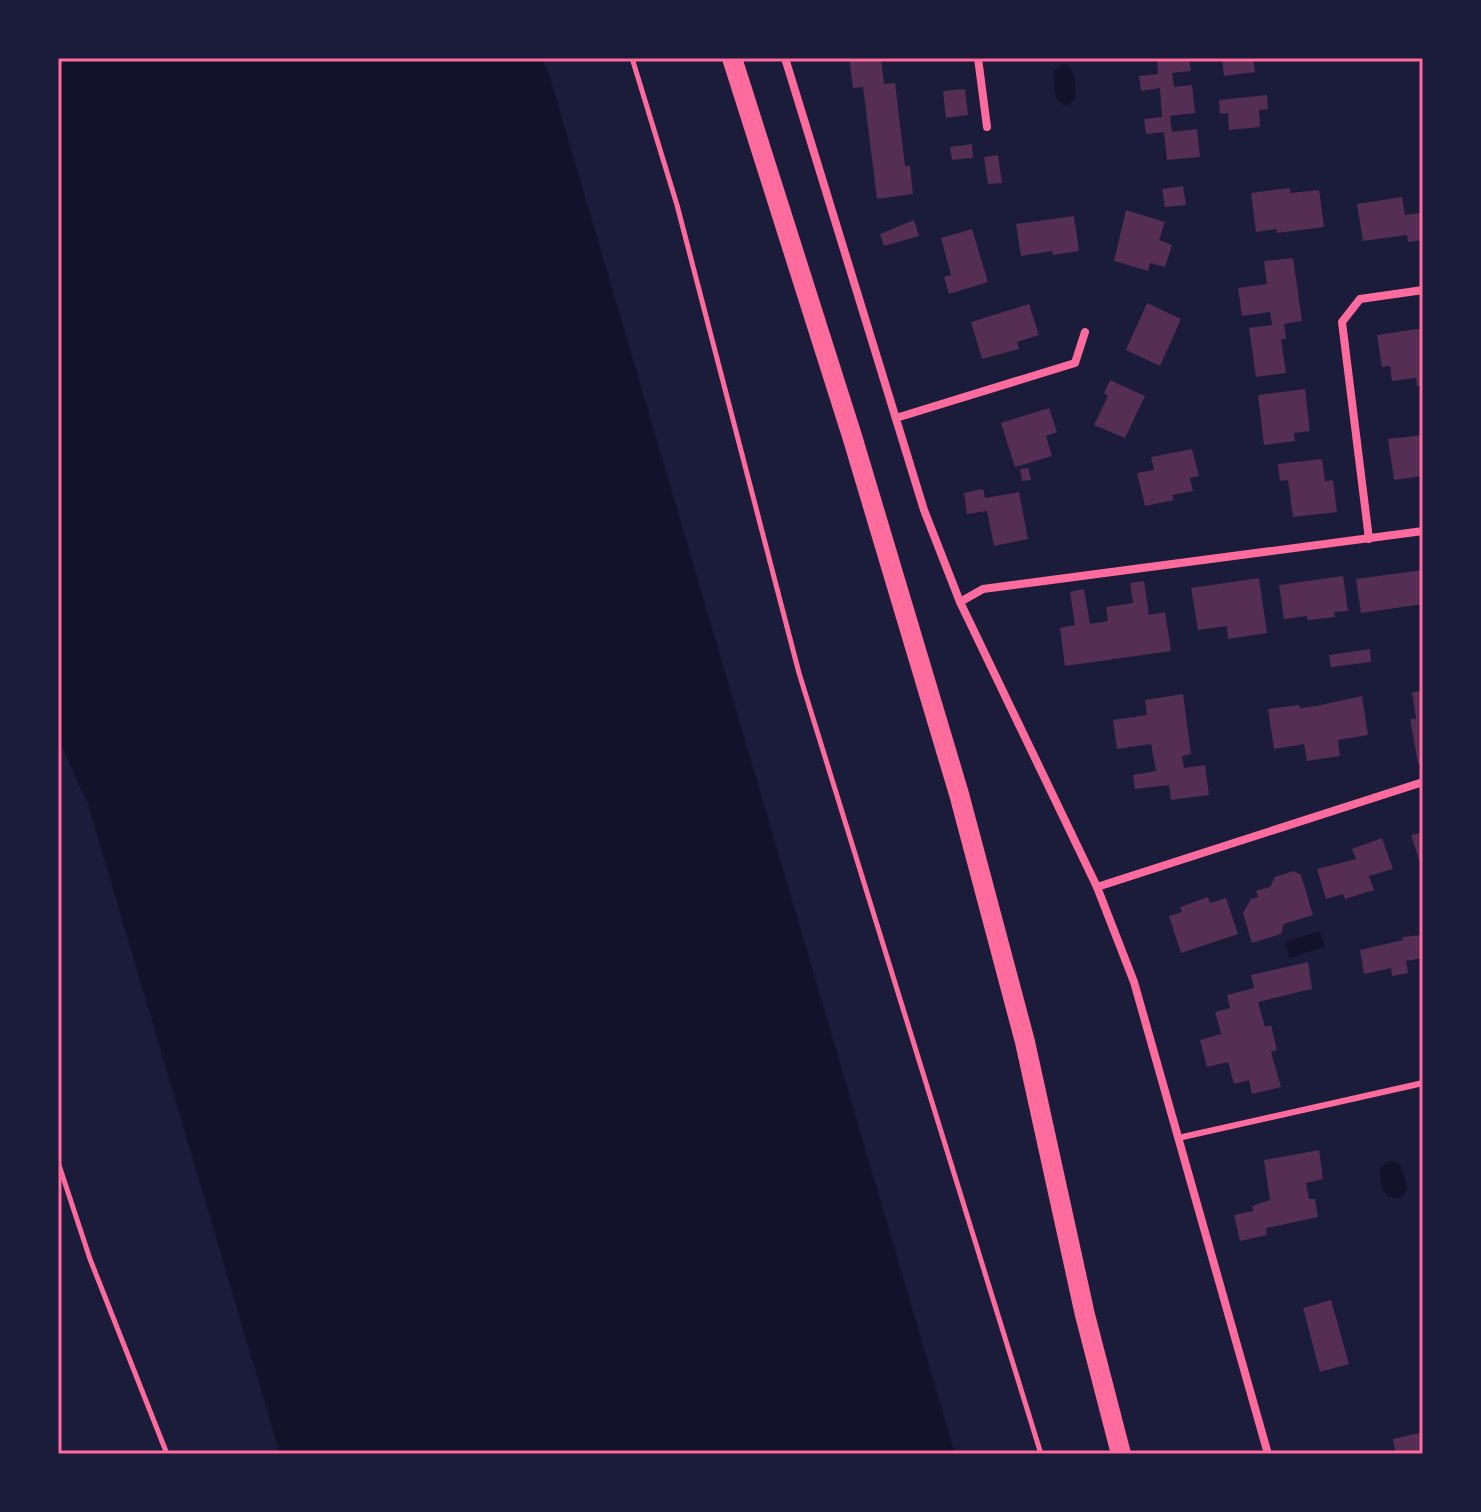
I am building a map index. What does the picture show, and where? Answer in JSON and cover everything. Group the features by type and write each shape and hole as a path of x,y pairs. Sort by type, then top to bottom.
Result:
{"main road":[{"path":"732,58 852,436 959,794 1025,1042 1085,1315 1121,1454"}],"street":[{"path":"785,58 924,510 960,602 1097,887 1134,982 1268,1454"},
{"path":"978,58 987,127"},
{"path":"1369,539 1342,322 1360,299 1423,290"},
{"path":"896,418 1075,363 1085,332"},
{"path":"960,602 983,589 1423,531"},
{"path":"1097,887 1423,782"}],"lane":[{"path":"1178,1138 1423,1083"}],"path":[{"path":"632,58 677,205 799,673 1041,1454"},
{"path":"58,1162 90,1259 167,1454"}],"shaded area":[{"path":"58,58 542,58 955,1454 280,1454 88,804 58,738"},
{"path":"1062,64 1074,74 1076,98 1068,106 1059,101 1054,87 1054,71"},
{"path":"1320,931 1325,947 1290,958 1285,942"},
{"path":"1389,1161 1402,1168 1407,1190 1400,1199 1387,1196 1382,1188 1379,1170"}],"building":[{"path":"849,58 881,58 884,84 895,83 905,166 910,166 913,194 877,199 863,87 853,88"},
{"path":"1157,58 1189,58 1191,71 1172,73 1174,87 1192,85 1195,113 1170,116 1172,132 1197,129 1200,157 1167,160 1164,132 1146,134 1144,119 1162,117 1160,88 1141,91 1139,76 1158,74"},
{"path":"1222,58 1253,58 1255,72 1224,76"},
{"path":"965,89 968,115 946,118 943,91"},
{"path":"1267,95 1268,109 1259,110 1260,127 1229,130 1228,113 1220,114 1219,100"},
{"path":"972,144 973,158 952,160 950,147"},
{"path":"998,155 1002,183 988,184 984,157"},
{"path":"1183,186 1186,205 1165,207 1162,189"},
{"path":"1290,188 1290,193 1319,190 1324,227 1277,233 1276,229 1256,232 1251,193"},
{"path":"1402,197 1405,215 1420,213 1423,240 1408,242 1407,235 1363,241 1357,204"},
{"path":"1126,210 1165,222 1159,240 1172,245 1165,267 1150,263 1148,271 1114,261"},
{"path":"1074,216 1079,251 1021,256 1016,224"},
{"path":"914,220 919,236 884,246 880,234"},
{"path":"972,229 988,282 949,294 944,277 951,275 941,238"},
{"path":"1293,258 1302,321 1284,324 1286,339 1281,339 1286,373 1256,377 1249,328 1272,325 1270,312 1242,316 1238,288 1267,284 1264,261"},
{"path":"1147,303 1181,319 1160,366 1126,350"},
{"path":"1029,304 1039,335 1017,342 1019,349 982,359 971,322"},
{"path":"1423,328 1423,385 1417,386 1416,378 1392,381 1390,366 1382,367 1377,335"},
{"path":"1110,380 1145,396 1125,438 1094,425 1108,396 1104,393"},
{"path":"1305,389 1310,431 1294,433 1295,441 1264,445 1258,395"},
{"path":"1049,408 1057,432 1046,436 1052,456 1015,467 1001,423"},
{"path":"1423,435 1423,476 1394,480 1388,439"},
{"path":"1192,449 1199,476 1190,478 1193,491 1172,495 1174,500 1145,506 1137,473 1154,470 1151,457"},
{"path":"1322,459 1325,481 1333,480 1337,512 1293,517 1288,480 1280,481 1278,464"},
{"path":"1028,468 1031,480 1022,481 1020,469"},
{"path":"983,489 985,498 1019,492 1028,539 994,546 987,511 967,514 964,493"},
{"path":"1423,570 1423,604 1361,613 1356,579"},
{"path":"1343,576 1348,611 1334,612 1335,617 1284,619 1279,585"},
{"path":"1259,578 1267,633 1228,639 1227,626 1198,630 1191,588"},
{"path":"1144,581 1149,615 1165,612 1171,651 1065,666 1060,628 1075,625 1070,592 1084,589 1090,624 1108,621 1106,607 1133,603 1130,583"},
{"path":"1370,649 1371,662 1331,667 1329,655"},
{"path":"1423,691 1423,763 1418,764 1410,719 1416,719 1412,692"},
{"path":"1183,694 1191,754 1182,756 1184,768 1205,765 1209,795 1171,800 1169,785 1135,789 1133,775 1156,771 1151,744 1117,749 1113,720 1147,715 1145,700"},
{"path":"1362,696 1368,735 1338,740 1340,756 1307,761 1304,744 1274,749 1268,709 1316,706"},
{"path":"1423,832 1423,869 1422,869 1411,835"},
{"path":"1382,838 1393,869 1369,876 1374,890 1345,899 1343,894 1326,899 1317,869 1356,859 1352,849"},
{"path":"1294,871 1301,875 1313,915 1284,924 1281,934 1252,943 1243,913 1251,899 1258,897 1256,891 1270,887 1275,877"},
{"path":"1208,897 1210,903 1226,898 1238,934 1181,953 1169,916 1182,912 1180,907"},
{"path":"1423,935 1423,958 1406,961 1408,973 1392,976 1391,968 1364,974 1360,950 1403,940 1402,937"},
{"path":"1308,962 1312,989 1258,1002 1265,1027 1271,1025 1277,1050 1271,1052 1281,1087 1252,1094 1249,1080 1234,1084 1228,1062 1207,1067 1200,1040 1221,1034 1215,1012 1230,1008 1227,995 1254,988 1251,975"},
{"path":"1319,1150 1323,1179 1306,1183 1309,1199 1315,1199 1318,1217 1266,1228 1267,1235 1240,1241 1234,1215 1253,1211 1252,1206 1270,1200 1264,1160"},
{"path":"1331,1300 1349,1364 1320,1372 1303,1308"},
{"path":"1423,1432 1423,1454 1396,1454 1393,1439"}]}
